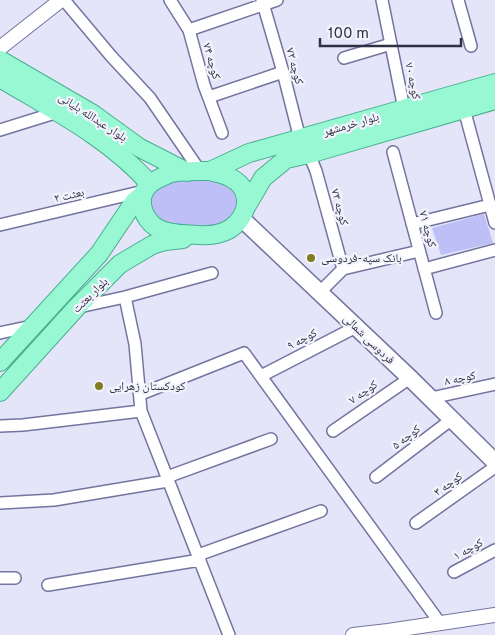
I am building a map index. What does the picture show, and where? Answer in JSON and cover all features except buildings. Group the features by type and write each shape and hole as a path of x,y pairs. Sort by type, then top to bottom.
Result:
{"main road":[{"name":"بلوار عبدالله بلیانی","path":"0,60 93,114 140,148 199,171"},
{"name":"بلوار عبدالله بلیانی","path":"0,78 58,112 107,144 125,158 146,190"},
{"name":"بلوار خرمشهر","path":"304,146 404,109 495,83"},
{"name":"بلوار خرمشهر","path":"199,171 249,152 284,151 495,100"},
{"name":"بلوار خرمشهر","path":"244,213 263,178 284,151"},
{"path":"199,171 230,177 240,184 246,196 244,213 226,231 220,234 170,233 157,228 144,213 142,206 146,190 171,174 199,171"},
{"name":"بلوار بعثت","path":"0,362 99,254 134,202 146,190"},
{"name":"فردوسی شمالی","path":"244,213 320,292 495,462"},
{"name":"بلوار بعثت","path":"0,392 77,307 120,264 144,248 165,241 202,235"}],"street":[{"path":"0,48 63,0 150,98 199,171"},
{"name":"کوچه ۷۴","path":"170,0 189,30 222,133"},
{"path":"189,30 263,2 277,0"},
{"name":"کوچه ۷۰","path":"382,0 404,109"},
{"path":"458,0 471,46"},
{"name":"کوچه ۷۲","path":"263,2 304,146"},
{"path":"344,58 391,44"},
{"path":"209,97 283,72"},
{"path":"464,108 495,223"},
{"path":"0,130 58,112"},
{"name":"کوچه ۷۳","path":"304,146 316,171 343,269"},
{"name":"کوچه ۷۱","path":"393,152 436,313"},
{"name":"بعثت ۲","path":"0,225 146,190"},
{"path":"412,224 490,204"},
{"path":"424,268 495,250"},
{"path":"320,292 343,269 419,251"},
{"path":"77,307 125,297 212,273"},
{"path":"125,297 135,344 141,394 141,411 229,635"},
{"path":"0,333 33,326"},
{"name":"کوچه ۹","path":"261,376 356,327"},
{"path":"141,394 244,353 440,623"},
{"name":"کوچه ۷","path":"333,431 410,378"},
{"name":"کوچه ۸","path":"431,398 495,384"},
{"path":"0,426 23,426 141,411"},
{"name":"کوچه ۵","path":"376,477 452,419"},
{"path":"0,502 54,500 167,479 271,439"},
{"name":"کوچه ۳","path":"416,524 495,467"},
{"path":"48,585 199,558 321,511"},
{"name":"کوچه ۱","path":"454,572 495,550"},
{"path":"0,578 16,578"},
{"path":"353,635 389,633 495,615"}],"shaded area":[{"path":"180,178 225,180 241,195 230,224 190,229 154,220 148,197 156,187"},
{"path":"484,214 493,243 441,255 432,228"}],"place":[{"name":"بانک سپه-فردوسی","path":"311,258"},
{"name":"کودکستان زهرایی","path":"99,386"}]}
